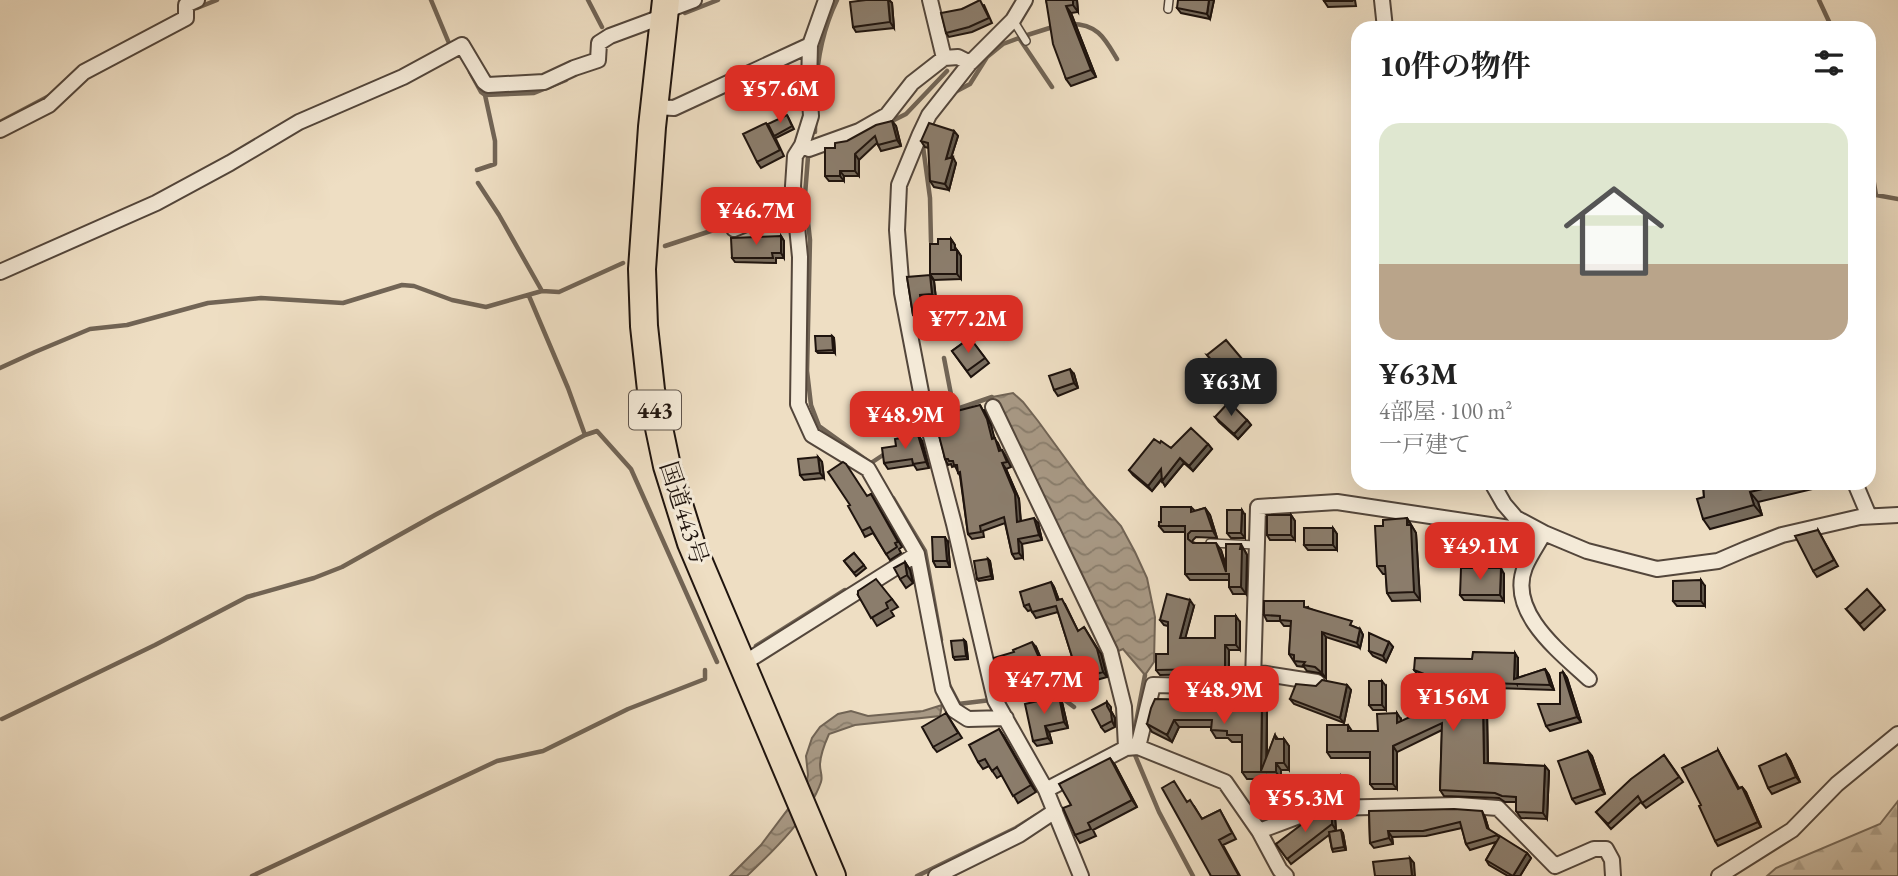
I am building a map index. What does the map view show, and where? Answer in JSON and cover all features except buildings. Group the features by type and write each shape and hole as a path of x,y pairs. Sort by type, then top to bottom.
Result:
{"highway":[{"name":"国道443号","path":"665,9 654,107 642,269 644,327 651,390 667,466 691,544 832,876"}],"street":[{"path":"0,130 49,105 84,72 186,18 186,5 197,0"},
{"path":"0,272 156,203 299,122 403,78 462,45 488,85 544,82 598,60 600,43 610,36 665,9 694,0"},
{"path":"826,0 810,45 808,86 811,116 802,145 795,156 793,186 800,257 798,404 812,435 868,469 917,554 943,689 954,710 968,719 1006,718"},
{"path":"930,0 944,58"},
{"path":"1025,0 1016,25 970,62 929,114 900,185 897,230 902,293 925,413 995,700 1046,790 1081,876"},
{"path":"1382,0 1384,21"},
{"path":"654,107 674,108 810,45"},
{"path":"802,145 808,149 859,131 887,114 912,83 944,58 958,57 970,62"},
{"path":"733,229 795,204"},
{"path":"993,407 1110,651 1125,707 1132,748"},
{"path":"1496,490 1516,518 1544,533 1587,551 1657,569 1718,561 1782,535 1860,517 1898,514"},
{"path":"1857,490 1869,516"},
{"path":"1046,790 1132,748 1153,685 1196,686 1238,692 1253,681 1258,507 1337,502 1544,533"},
{"path":"1544,533 1525,568 1521,584 1526,607 1542,635 1589,679"},
{"path":"741,665 917,554"},
{"path":"1253,672 1317,682"},
{"path":"1719,876 1792,830 1837,784 1898,734"},
{"path":"1132,748 1225,782 1286,876"},
{"path":"1259,831 1329,808 1458,805 1498,808 1555,866 1594,849 1606,849 1612,860 1613,876"},
{"path":"936,876 1019,835 1055,811"}],"lane":[{"path":"1016,25 1026,41"},
{"path":"1198,543 1257,545"}],"green space":[{"path":"1898,801 1898,876 1767,876 1776,868 1880,824"}],"water":[{"path":"1013,393 1038,421 1087,488 1121,526 1135,552 1147,578 1155,617 1154,662 1145,675 1123,649 1116,652 1000,406 994,403 992,397"},
{"path":"942,705 940,716 855,725 829,734 821,757 821,782 799,821 747,876 730,876 761,845 806,785 806,756 812,738 820,727 838,714 851,711 868,716 923,711"}],"waterway":[{"path":"197,8 217,0"},
{"path":"431,0 451,48"},
{"path":"588,0 602,27"},
{"path":"685,13 718,0"},
{"path":"816,90 822,44 837,0"},
{"path":"1819,0 1829,21"},
{"path":"1071,24 1088,27 1100,34 1117,59"},
{"path":"1021,37 1056,26"},
{"path":"955,92 970,84 987,57 1003,44 1019,38 1052,87"},
{"path":"888,123 906,114 947,71"},
{"path":"470,72 485,95 495,141 495,164 477,170"},
{"path":"485,95 534,93 566,80"},
{"path":"0,122 51,95"},
{"path":"815,120 815,132"},
{"path":"922,139 930,198 931,242"},
{"path":"812,154 808,157 805,195 810,240 807,371 811,405 819,426 872,464"},
{"path":"478,183 542,291"},
{"path":"1876,195 1898,199"},
{"path":"665,246 732,224"},
{"path":"0,368 90,329 127,325 208,303 261,298 343,303 402,285 486,307 542,291 559,292 623,263"},
{"path":"529,296 585,435"},
{"path":"944,358 954,410"},
{"path":"935,422 954,410 992,397"},
{"path":"908,439 922,430"},
{"path":"2,719 247,597 342,567 435,515 597,431 631,469 717,662"},
{"path":"871,463 886,453"},
{"path":"893,498 925,551 941,640"},
{"path":"756,646 845,590"},
{"path":"252,876 497,761 543,751 628,709 705,679 705,670"},
{"path":"1134,733 1145,675"},
{"path":"948,683 959,704"},
{"path":"999,699 1054,692 1074,707"},
{"path":"958,704 991,700"},
{"path":"1135,755 1159,812 1193,876"},
{"path":"917,876 1037,815"}]}
